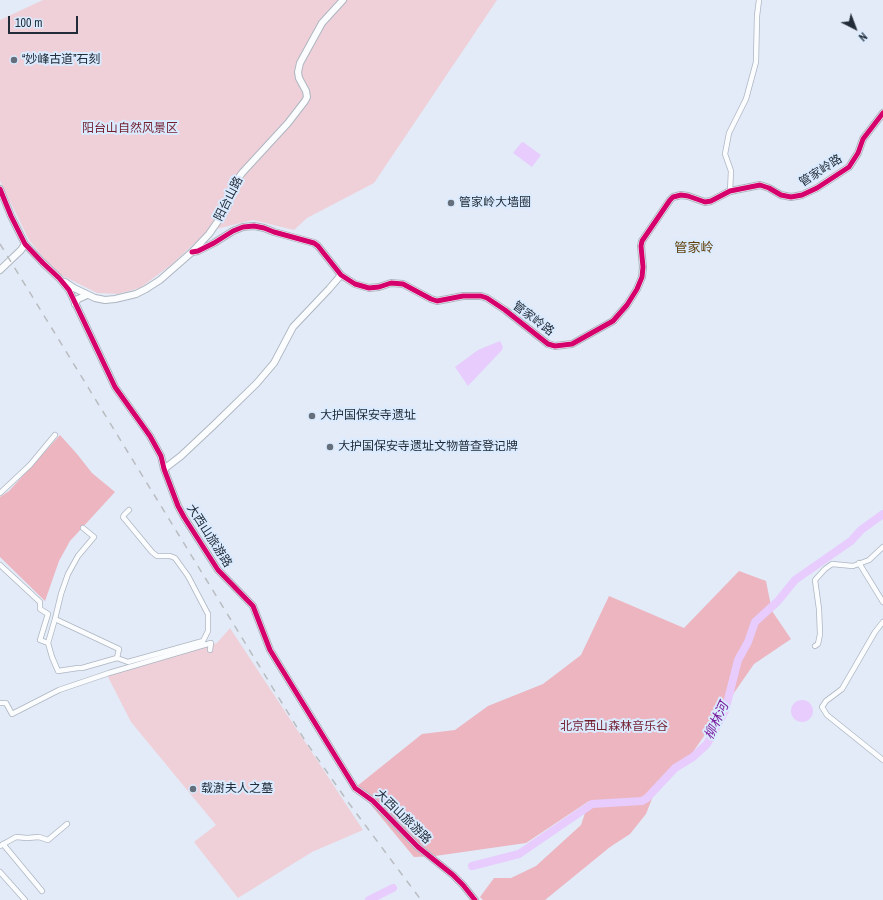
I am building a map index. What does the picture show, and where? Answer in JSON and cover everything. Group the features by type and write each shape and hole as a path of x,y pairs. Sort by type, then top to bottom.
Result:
{"street":[{"name":"阳台山路","path":"59,278 87,295 105,300 115,299 136,294 146,289 160,280 192,252 209,234 218,221 228,205 237,180 242,173 288,123 305,101 307,97 306,91 299,78 298,72 300,63 322,23 343,0"},
{"path":"730,191 731,171 726,154 729,133 746,99 756,62 757,16 759,0"},
{"name":"管家岭路","path":"192,252 198,251 214,243 233,231 243,227 254,226 318,246 341,275 355,284 369,288 391,283 403,284 430,299 437,301 463,296 481,296 501,307 548,344 555,346 572,344 613,321 627,305 637,289 642,277 642,242 673,197 681,195 688,196 705,202 711,201 730,191 760,185 781,195 797,197 817,188 849,167 858,152 863,139 883,114"},
{"name":"大西山旅游路","path":"0,189 11,216 26,244 69,290 115,387 161,456 164,469 178,506 184,517 218,570 253,606 270,650 355,788 373,801 418,847 453,875 475,900"},
{"path":"0,270 26,244"},
{"path":"164,469 181,456 257,382 274,363 293,326 341,275"},
{"path":"75,304 78,299 87,295"},
{"path":"0,493 30,465 55,435"},
{"path":"84,528 94,537 78,556 68,574 48,643 58,671 82,668 117,658 128,662 203,641 208,632 208,614 188,576 174,558 170,556 157,556 152,552 123,517 129,510"},
{"path":"815,646 818,644 820,634 815,580 832,564 853,566 869,560 883,547"},
{"path":"859,563 883,602"},
{"path":"0,565 40,602 40,609 48,614 40,640 48,643"},
{"path":"55,619 119,649 117,658"},
{"path":"883,622 875,632 842,689 826,701 822,707 827,715 883,760"},
{"path":"0,703 6,703 12,714 59,690 109,672 211,643 210,650"},
{"path":"42,890 2,845 16,837 39,837 48,840 67,824"},
{"path":"0,872 25,900"}],"green space":[{"name":"阳台山自然风景区","path":"43,0 497,0 374,183 307,218 294,230 253,220 208,231 171,265 140,288 118,294 97,293 55,272 29,240 0,181 0,20"},
{"path":"60,435 92,473 115,492 70,541 59,561 45,601 0,557 0,497 9,491"},
{"name":"北京西山森林音乐谷","path":"739,571 766,581 772,611 791,639 754,664 686,762 653,796 646,814 630,834 610,847 545,900 483,900 480,897 494,878 511,878 536,866 581,825 589,801 526,843 435,856 414,857 356,787 422,734 455,730 488,706 543,684 581,655 609,596 684,628"},
{"path":"230,628 363,830 312,852 238,898 194,842 216,825 131,722 107,675 217,643"}],"shaded area":[{"path":"523,142 541,155 532,167 513,153"},
{"path":"500,341 503,347 502,350 468,386 455,367 478,350"},
{"path":"802,700 810,703 813,711 810,719 802,722 794,719 791,711 794,703"}],"waterway":[{"name":"柳林河","path":"472,866 519,854 592,804 642,801 647,798 675,768 693,757 707,744 725,711 738,660 748,642 755,622 778,601 795,580 851,541 861,530 883,514"},
{"name":"柳林河","path":"369,900 393,888"}],"railway":[{"path":"0,244 306,742 348,802 421,900"}],"cycle path":[{"path":"192,252 198,251 243,227 254,226 264,228 314,243 341,275 355,284 369,288 379,287 391,283 403,284 437,301 463,296 481,296 487,298 505,310 548,344 555,346 572,344 613,321 627,305 637,289 642,277 642,241 673,197 681,195 688,196 705,202 711,201 730,191 760,185 781,195 791,197 802,195 817,188 849,167 858,153 863,139 883,113"},
{"path":"0,189 25,244 69,290 115,387 150,436 161,456 164,469 178,506 184,517 218,570 253,606 270,650 355,788 373,801 418,847 453,875 475,900"}],"place":[{"name":"“妙峰古道”石刻","path":"14,60"},
{"name":"管家岭大墙圈","path":"451,203"},
{"name":"大护国保安寺遗址","path":"312,416"},
{"name":"大护国保安寺遗址文物普查登记牌","path":"330,447"},
{"name":"载澍夫人之墓","path":"193,789"}],"district":[{"name":"管家岭","path":"694,249"}]}
